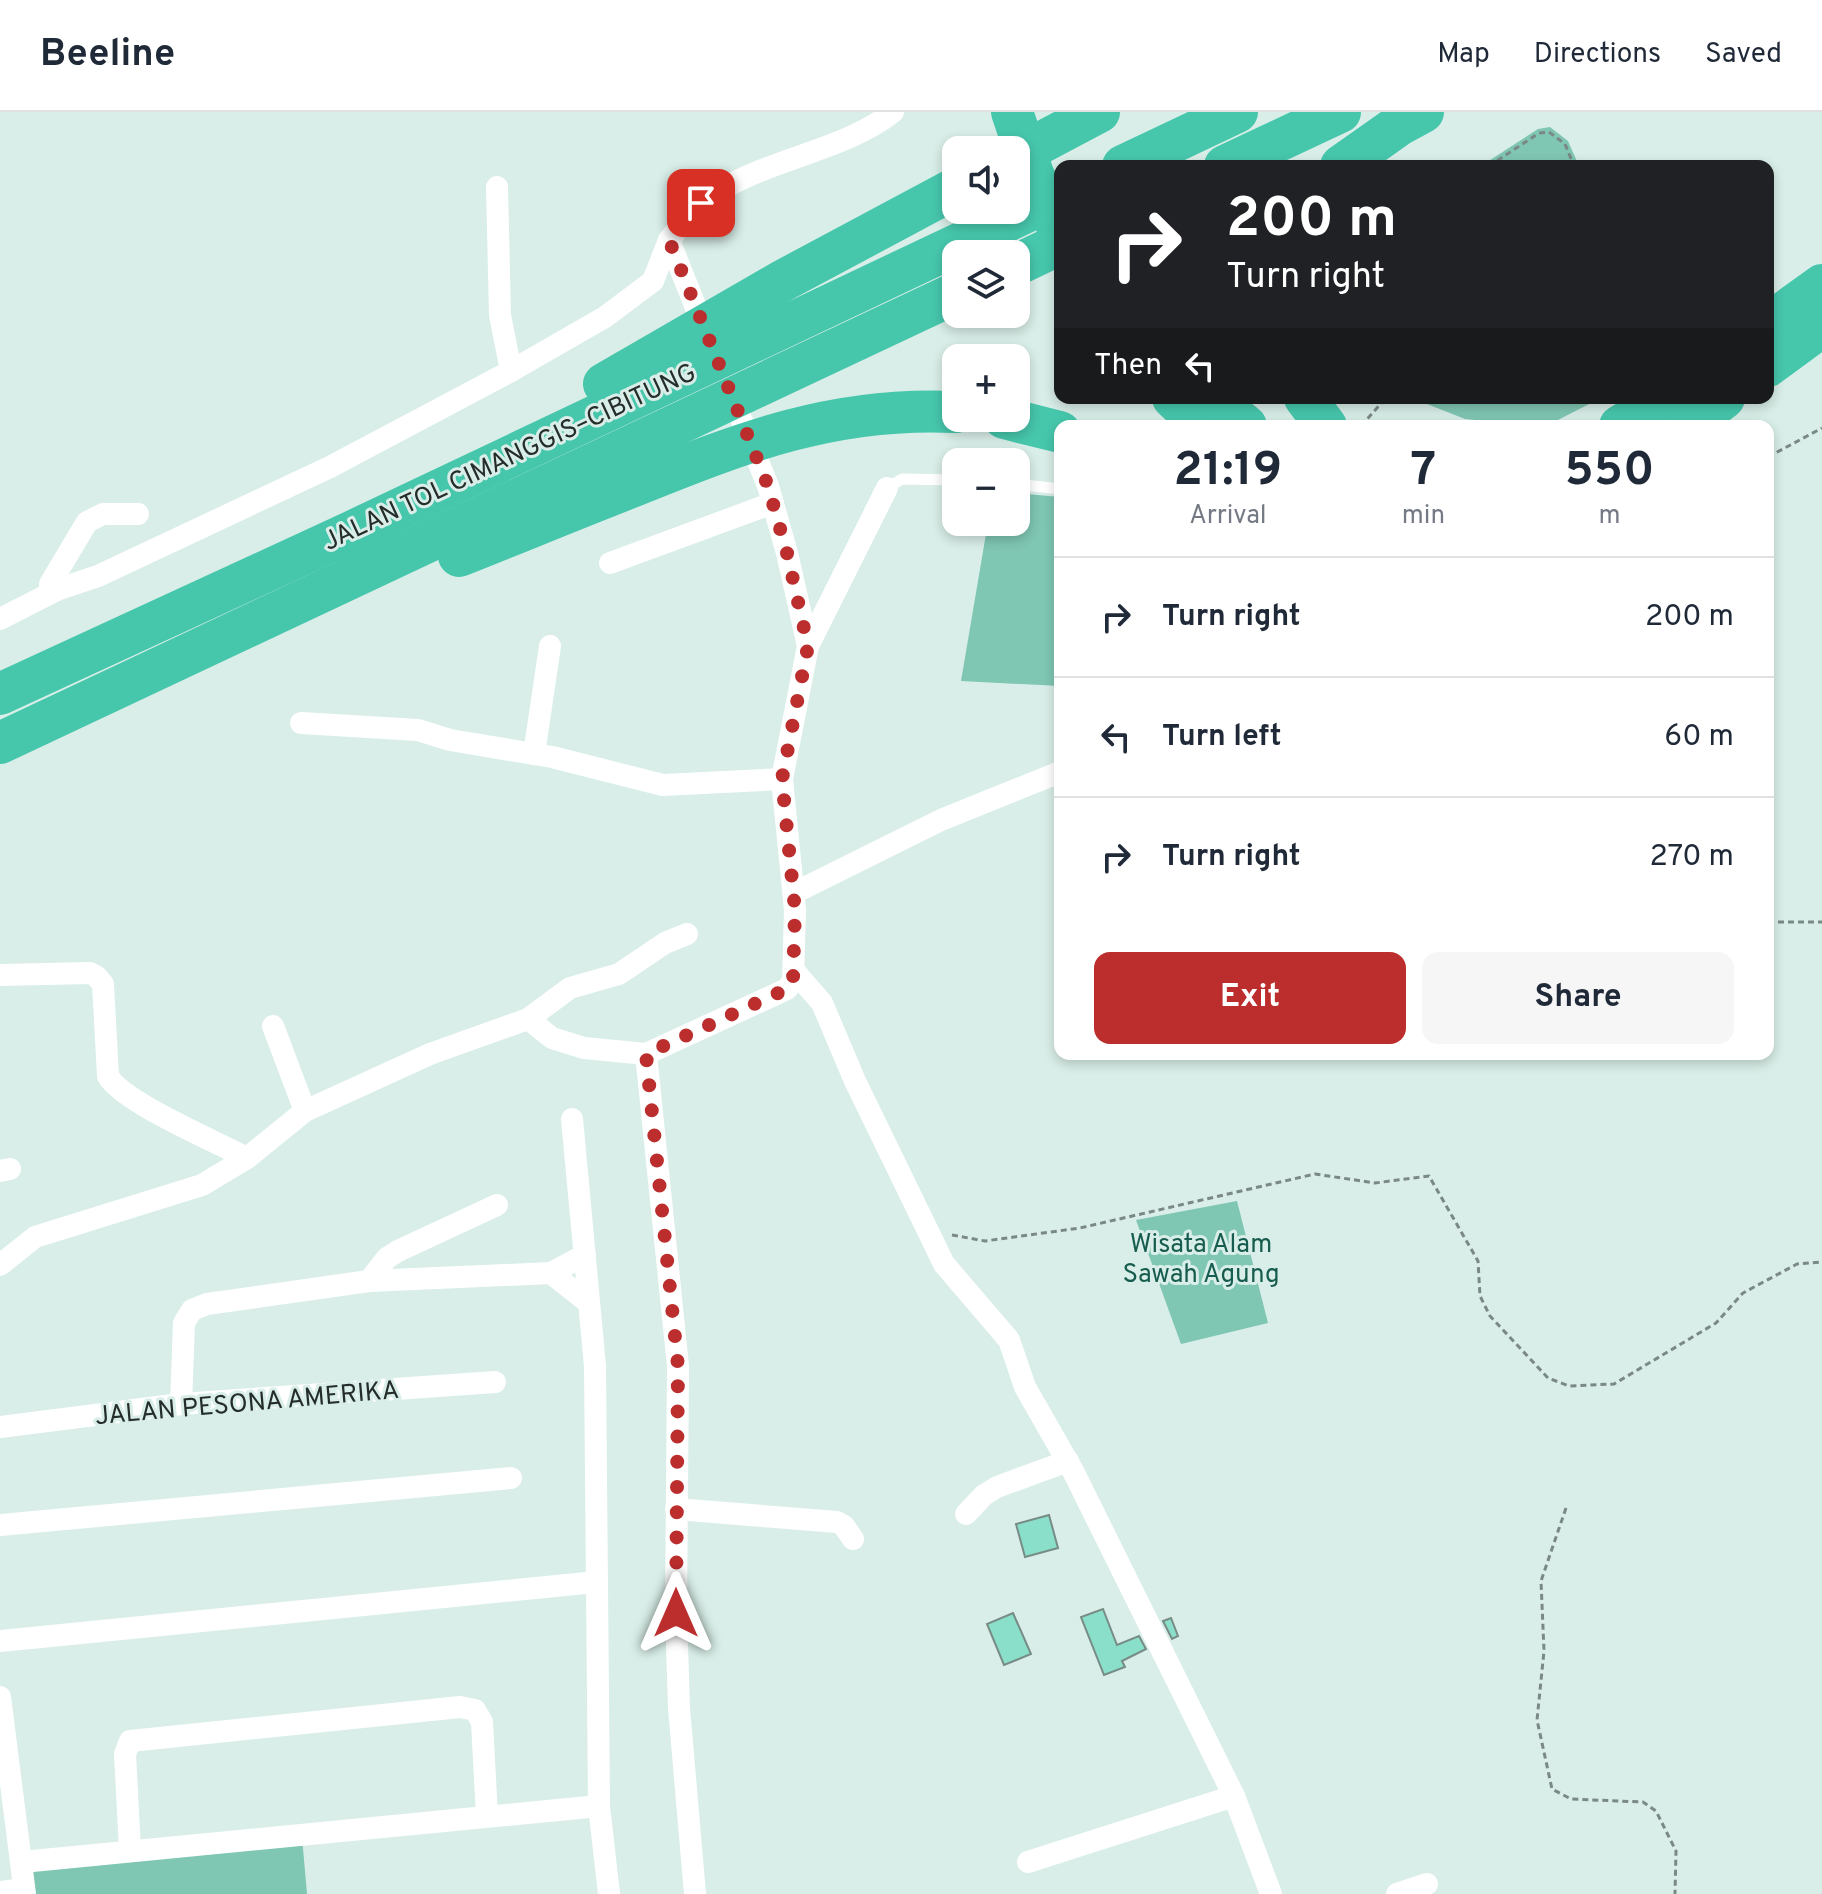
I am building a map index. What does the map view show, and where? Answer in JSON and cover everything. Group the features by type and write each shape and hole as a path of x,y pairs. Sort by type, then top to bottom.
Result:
{"highway":[{"path":"1012,112 1033,174 1054,219"},
{"path":"1035,112 1056,160"},
{"path":"1030,149 1099,112"},
{"path":"1136,160 1237,112"},
{"path":"1238,160 1340,112"},
{"path":"1349,160 1423,112"},
{"path":"351,532 784,280 942,195"},
{"name":"JALAN TOL CIMANGGIS–CIBITUNG","path":"0,694 351,532 1054,199"},
{"path":"1030,258 1054,247"},
{"path":"1774,320 1822,285"},
{"name":"JALAN TOL CIMANGGIS–CIBITUNG","path":"0,743 942,300"},
{"path":"1774,362 1822,326"},
{"path":"1179,404 1197,420"},
{"path":"1219,404 1239,420"},
{"path":"1630,420 1655,404"},
{"path":"1694,420 1716,404"},
{"path":"56,717 739,444 805,425 864,415 942,411"},
{"path":"1030,424 1054,430"}],"street":[{"path":"48,581 98,576 330,467 511,371 605,317 653,281 669,240 701,203 744,177 848,137 893,112"},
{"path":"497,187 500,315 511,371"},
{"path":"669,240 770,494 808,646"},
{"path":"528,1019 545,1034 573,1045 646,1054 787,989 793,981 794,893 782,779 808,646 887,488"},
{"path":"610,563 770,494"},
{"path":"0,619 48,581 87,522 103,514 138,514"},
{"path":"534,754 550,646"},
{"path":"301,723 418,730 450,740 534,754 663,785 782,779"},
{"path":"794,893 941,820 1054,774"},
{"path":"0,1265 35,1237 202,1185 247,1158 305,1111 430,1054 528,1019 570,988 619,974 665,943 687,934"},
{"path":"795,972 822,1003 855,1081 944,1264 1009,1340 1025,1387 1068,1461 1234,1796 1271,1894"},
{"path":"0,975 90,973 96,976 103,984 108,1076 114,1086 247,1158"},
{"path":"273,1026 305,1111"},
{"path":"646,1054 678,1366 676,1509 679,1708 695,1894"},
{"path":"572,1119 595,1366 599,1806 609,1894"},
{"path":"369,1281 381,1264 398,1251 497,1205"},
{"path":"181,1404 184,1323 192,1310 207,1304 369,1281 551,1273 585,1255"},
{"path":"551,1273 589,1303"},
{"name":"JALAN PESONA AMERIKA","path":"0,1427 181,1404 495,1382"},
{"path":"966,1514 984,1495 997,1487 1068,1461"},
{"path":"0,1525 511,1478"},
{"path":"676,1509 837,1522 853,1539"},
{"path":"0,1641 596,1582"},
{"path":"0,1697 25,1892 0,1892"},
{"path":"130,1850 125,1754 130,1741 460,1707 475,1710 482,1722 487,1816"},
{"path":"1028,1862 1234,1796"},
{"path":"22,1862 599,1806"},
{"path":"1397,1894 1427,1884"}],"lane":[{"path":"887,488 902,479 942,480"},
{"path":"1030,486 1054,488"}],"path":[{"path":"1498,160 1539,133 1549,132 1565,144 1572,160"},
{"path":"1366,420 1381,404"},
{"path":"1774,454 1822,428"},
{"path":"1774,922 1822,922"},
{"path":"928,1230 985,1241 1080,1228 1315,1174 1375,1183 1429,1176 1478,1261 1480,1296 1490,1316 1548,1378 1569,1386 1614,1384 1716,1323 1743,1293 1797,1264 1822,1262"},
{"path":"1566,1508 1541,1581 1544,1651 1537,1720 1552,1789 1571,1799 1643,1802 1656,1811 1676,1851 1675,1894"}],"green space":[{"path":"1550,127 1568,141 1576,160 1490,160 1538,129"},
{"path":"1427,404 1589,404 1558,420 1465,419"},
{"path":"1030,494 1054,496 1054,686 961,681 986,536 1030,536"},
{"name":"Wisata Alam Sawah Agung","path":"1237,1201 1268,1323 1181,1344 1136,1220"},
{"path":"302,1837 307,1894 31,1894 30,1879 34,1870"}],"building":[{"path":"1049,1515 1058,1548 1025,1557 1016,1524"},
{"path":"1103,1609 1117,1645 1139,1636 1146,1649 1122,1661 1125,1667 1104,1675 1081,1617"},
{"path":"1013,1613 1031,1654 1004,1665 987,1624"},
{"path":"1171,1618 1178,1636 1172,1639 1163,1621"}],"route":[{"path":"676,1613 678,1366 646,1054 787,989 793,981 795,910 782,779 808,646 768,486 669,240 701,203"}]}
